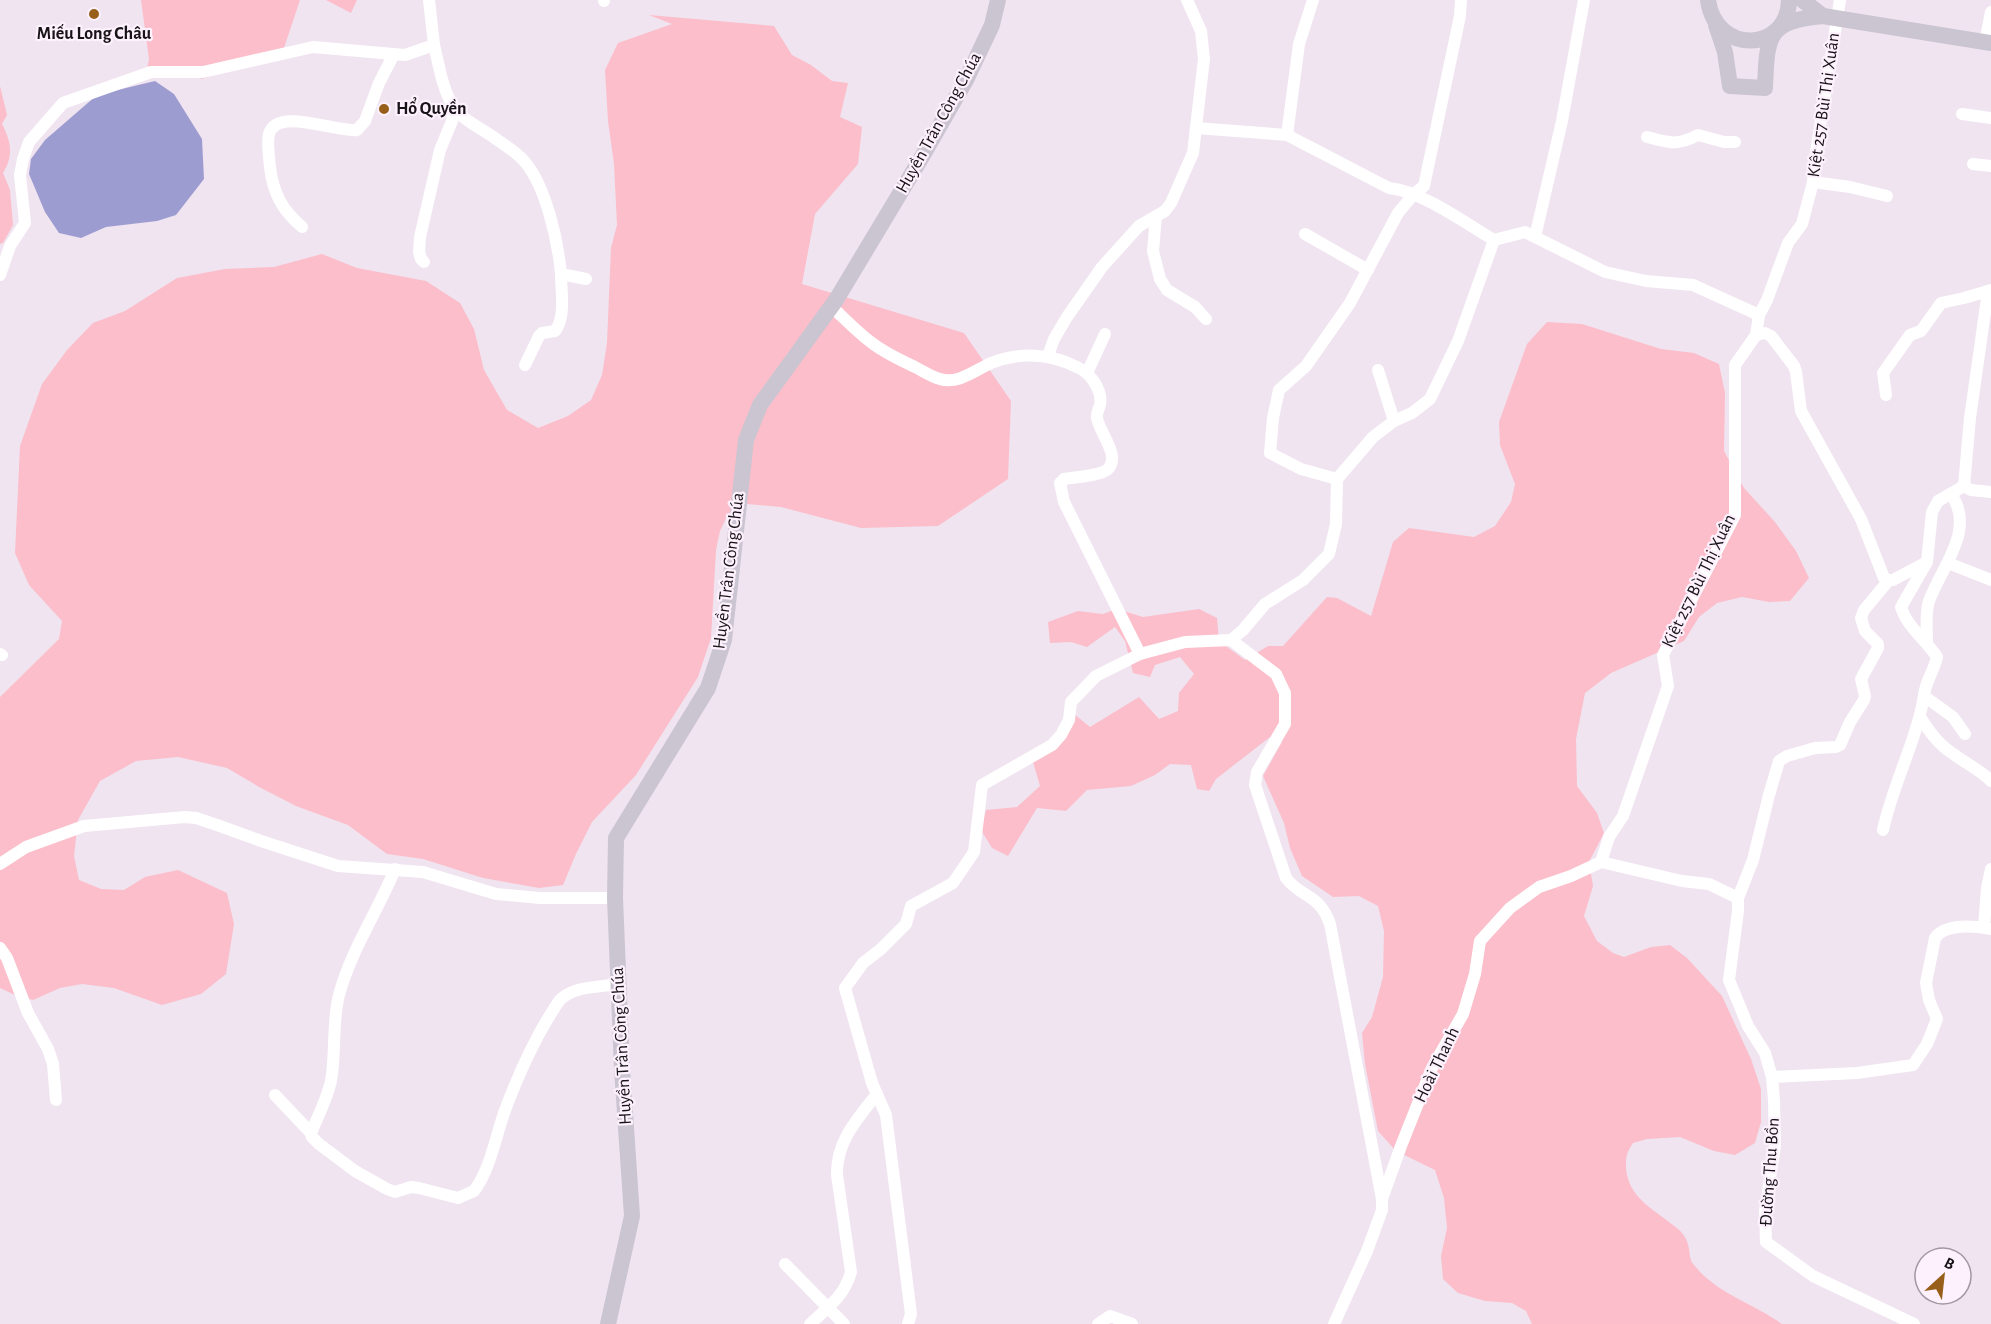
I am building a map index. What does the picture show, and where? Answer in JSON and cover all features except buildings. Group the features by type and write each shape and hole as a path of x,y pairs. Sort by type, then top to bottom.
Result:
{"street":[{"path":"424,262 419,252 420,237 440,150 452,121 454,108 443,81 434,45 429,0"},
{"name":"Huyền Trân Công Chúa","path":"608,1324 632,1216 615,898 616,838 708,688 724,640 746,440 760,405 831,306 923,155 966,80 992,25 998,0"},
{"path":"1048,356 1054,339 1067,317 1102,267 1139,226 1165,211 1175,196 1193,153 1204,59 1201,31 1187,0"},
{"path":"1287,135 1299,44 1313,0"},
{"path":"1337,479 1301,469 1273,455 1270,449 1279,390 1305,366 1350,303 1398,213 1424,186 1460,16 1461,0"},
{"path":"1535,237 1562,121 1584,0"},
{"path":"1709,10 1725,52 1730,86 1765,88 1766,63 1775,31 1784,21 1789,8 1789,0"},
{"path":"1802,0 1830,18"},
{"name":"Kiệt 257 Bùi Thị Xuân","path":"1601,862 1610,837 1626,807 1668,686 1663,655 1735,515 1735,365 1756,335 1759,315 1767,300 1788,243 1802,224 1814,182 1830,18 1840,0"},
{"path":"1709,10 1726,34 1745,40 1764,38 1785,24 1798,19 1830,18 1988,43 1991,12"},
{"path":"0,275 10,246 25,222 20,175 29,142 63,103 151,72 204,72 313,47 405,55 434,45"},
{"path":"302,227 290,217 276,195 270,167 269,134 274,126 298,121 357,130 365,121 379,83 394,54"},
{"path":"454,108 524,160 541,186 547,206 560,258 561,305 558,327 555,331 542,333 539,336 525,365"},
{"path":"1962,114 1991,118"},
{"path":"1196,128 1287,135 1389,188 1402,189 1414,194 1494,240 1525,232 1605,272 1646,281 1693,285 1759,315"},
{"path":"1647,137 1670,143 1685,142 1698,135 1724,142 1735,142"},
{"path":"1973,164 1991,166"},
{"path":"1814,182 1850,187 1887,196"},
{"path":"1156,216 1153,251 1160,279 1167,290 1195,307 1206,319"},
{"path":"1305,234 1368,270"},
{"path":"908,1324 911,1314 886,1115 872,1083 845,988 864,963 906,924 911,906 953,883 974,852 982,785 1052,745 1061,735 1069,720 1071,702 1096,676 1140,654 1185,642 1230,640 1244,630 1265,604 1303,580 1329,555 1336,524 1337,479 1372,437 1394,421 1425,404 1433,394 1458,341 1494,240"},
{"path":"561,274 586,279"},
{"path":"1886,395 1883,373 1910,335 1921,331 1941,303 1989,290 1970,418 1964,486"},
{"path":"831,306 859,333 885,352 942,380 956,379 993,363 1030,354 1048,356 1068,363 1087,373 1094,380 1101,402 1097,418 1111,452 1111,464 1102,473 1064,479 1060,486 1064,502 1140,654"},
{"path":"1756,335 1764,333 1771,336 1794,366 1801,411 1861,519 1883,576 1889,580"},
{"path":"1087,373 1105,334"},
{"path":"1378,370 1394,421"},
{"path":"1964,486 1971,490 1991,492"},
{"path":"1883,830 1887,811 1920,717 1924,687 1935,668 1937,657 1927,642 1905,619 1901,607 1927,562 1932,512 1938,501 1964,486"},
{"path":"1927,642 1927,608 1960,532 1957,502 1951,494"},
{"path":"1927,562 1889,580 1864,610 1861,618 1865,631 1878,644 1878,648 1861,679 1864,700 1850,722 1840,745 1784,757 1779,761 1768,795 1753,860 1737,898 1738,911 1729,980 1748,1026 1765,1053 1772,1077 1857,1073 1913,1065 1928,1044 1937,1019 1929,1000 1926,983 1935,938 1945,930 1987,928 1987,888 1991,869"},
{"path":"1948,563 1991,580"},
{"path":"1230,640 1276,674 1285,693 1285,724 1257,772 1254,785 1286,878 1293,886 1318,903 1330,924 1382,1199"},
{"path":"1924,696 1953,717 1965,734"},
{"path":"1920,717 1941,744 1977,768 1991,781"},
{"path":"0,864 26,847 84,826 196,818 261,842 338,866 423,872 496,894 540,898 615,898"},
{"path":"1601,862 1682,881 1709,884 1737,898"},
{"name":"Hoài Thanh","path":"1334,1324 1367,1251 1382,1210 1382,1199 1432,1068 1463,1014 1475,974 1480,941 1510,908 1539,887 1601,862"},
{"path":"311,1133 327,1097 331,1080 339,994 358,945 386,893 395,869"},
{"path":"0,948 7,958 28,1013 48,1049 53,1064 56,1100"},
{"path":"275,1095 320,1144 355,1171 387,1189 395,1192 411,1187 448,1197 466,1196 479,1184 522,1070 559,1001 565,995 575,992 619,984"},
{"name":"Đường Thu Bồn","path":"1772,1077 1775,1146 1765,1211 1766,1242 1813,1276 1914,1324"},
{"path":"810,1324 840,1297 848,1286 851,1272 837,1175 837,1160 840,1147 877,1094"},
{"path":"784,1263 844,1324"},
{"path":"1098,1324 1110,1316 1132,1324"}],"shaded area":[{"path":"141,0 300,0 283,51 202,79 194,74 147,69 149,59"},
{"path":"326,0 357,0 351,13"},
{"path":"649,15 774,26 792,55 811,65 832,81 848,83 840,117 862,127 858,164 815,214 802,284 964,333 1011,401 1008,479 938,526 861,528 781,507 747,504 728,514 720,531 716,550 711,638 698,677 636,775 592,822 563,885 539,888 483,878 423,859 387,854 348,825 296,806 227,768 178,757 136,761 100,781 78,820 74,856 79,880 101,889 124,890 145,877 178,870 227,893 234,924 226,974 201,994 162,1005 114,988 82,984 60,988 33,1000 0,988 0,697 59,639 62,621 29,585 15,553 20,446 42,384 67,350 93,323 125,311 177,278 225,269 274,267 322,254 357,268 426,281 460,303 474,329 484,370 507,410 538,428 568,416 591,400 602,375 607,343 611,248 617,225 605,70 618,43 672,24"},
{"path":"0,86 7,115 2,124 8,136 10,149 9,161 3,173 10,190 13,225 3,243 0,244"},
{"path":"1547,322 1582,324 1661,349 1694,353 1719,364 1725,393 1724,451 1744,488 1775,522 1796,551 1809,578 1790,601 1769,602 1742,597 1717,603 1699,617 1684,641 1611,673 1585,693 1576,739 1577,786 1597,813 1604,833 1589,862 1593,886 1584,916 1597,941 1613,953 1624,957 1651,947 1670,945 1687,958 1722,996 1751,1059 1761,1089 1761,1122 1755,1143 1735,1155 1714,1151 1680,1137 1647,1139 1633,1143 1629,1150 1626,1161 1628,1179 1632,1188 1645,1203 1683,1234 1688,1244 1690,1258 1703,1275 1724,1291 1782,1324 1532,1324 1526,1311 1512,1303 1485,1301 1458,1293 1443,1279 1441,1256 1447,1228 1444,1198 1435,1170 1396,1151 1378,1131 1365,1064 1362,1033 1372,1017 1383,977 1384,931 1378,906 1359,896 1333,897 1302,876 1290,848 1284,823 1263,776 1282,742 1270,737 1216,779 1209,791 1197,789 1191,765 1170,764 1155,775 1131,786 1087,790 1066,811 1037,808 1008,856 992,848 981,830 986,810 1017,807 1040,786 1033,762 1058,748 1068,709 1090,727 1139,697 1159,719 1178,711 1179,693 1194,674 1180,657 1155,665 1150,677 1133,673 1125,641 1115,627 1087,647 1071,642 1050,643 1048,622 1078,611 1103,614 1117,609 1143,617 1199,609 1217,618 1219,641 1245,660 1268,646 1283,646 1327,597 1337,598 1371,616 1393,542 1409,528 1474,537 1495,526 1511,502 1515,484 1500,445 1499,422 1527,344"}],"water":[{"path":"155,81 174,94 202,139 204,179 176,215 157,221 106,227 81,238 59,233 45,212 29,174 31,159 45,140 97,95"}],"place":[{"name":"Miếu Long Châu","path":"94,14"},
{"name":"Hổ Quyền","path":"384,109"}]}
